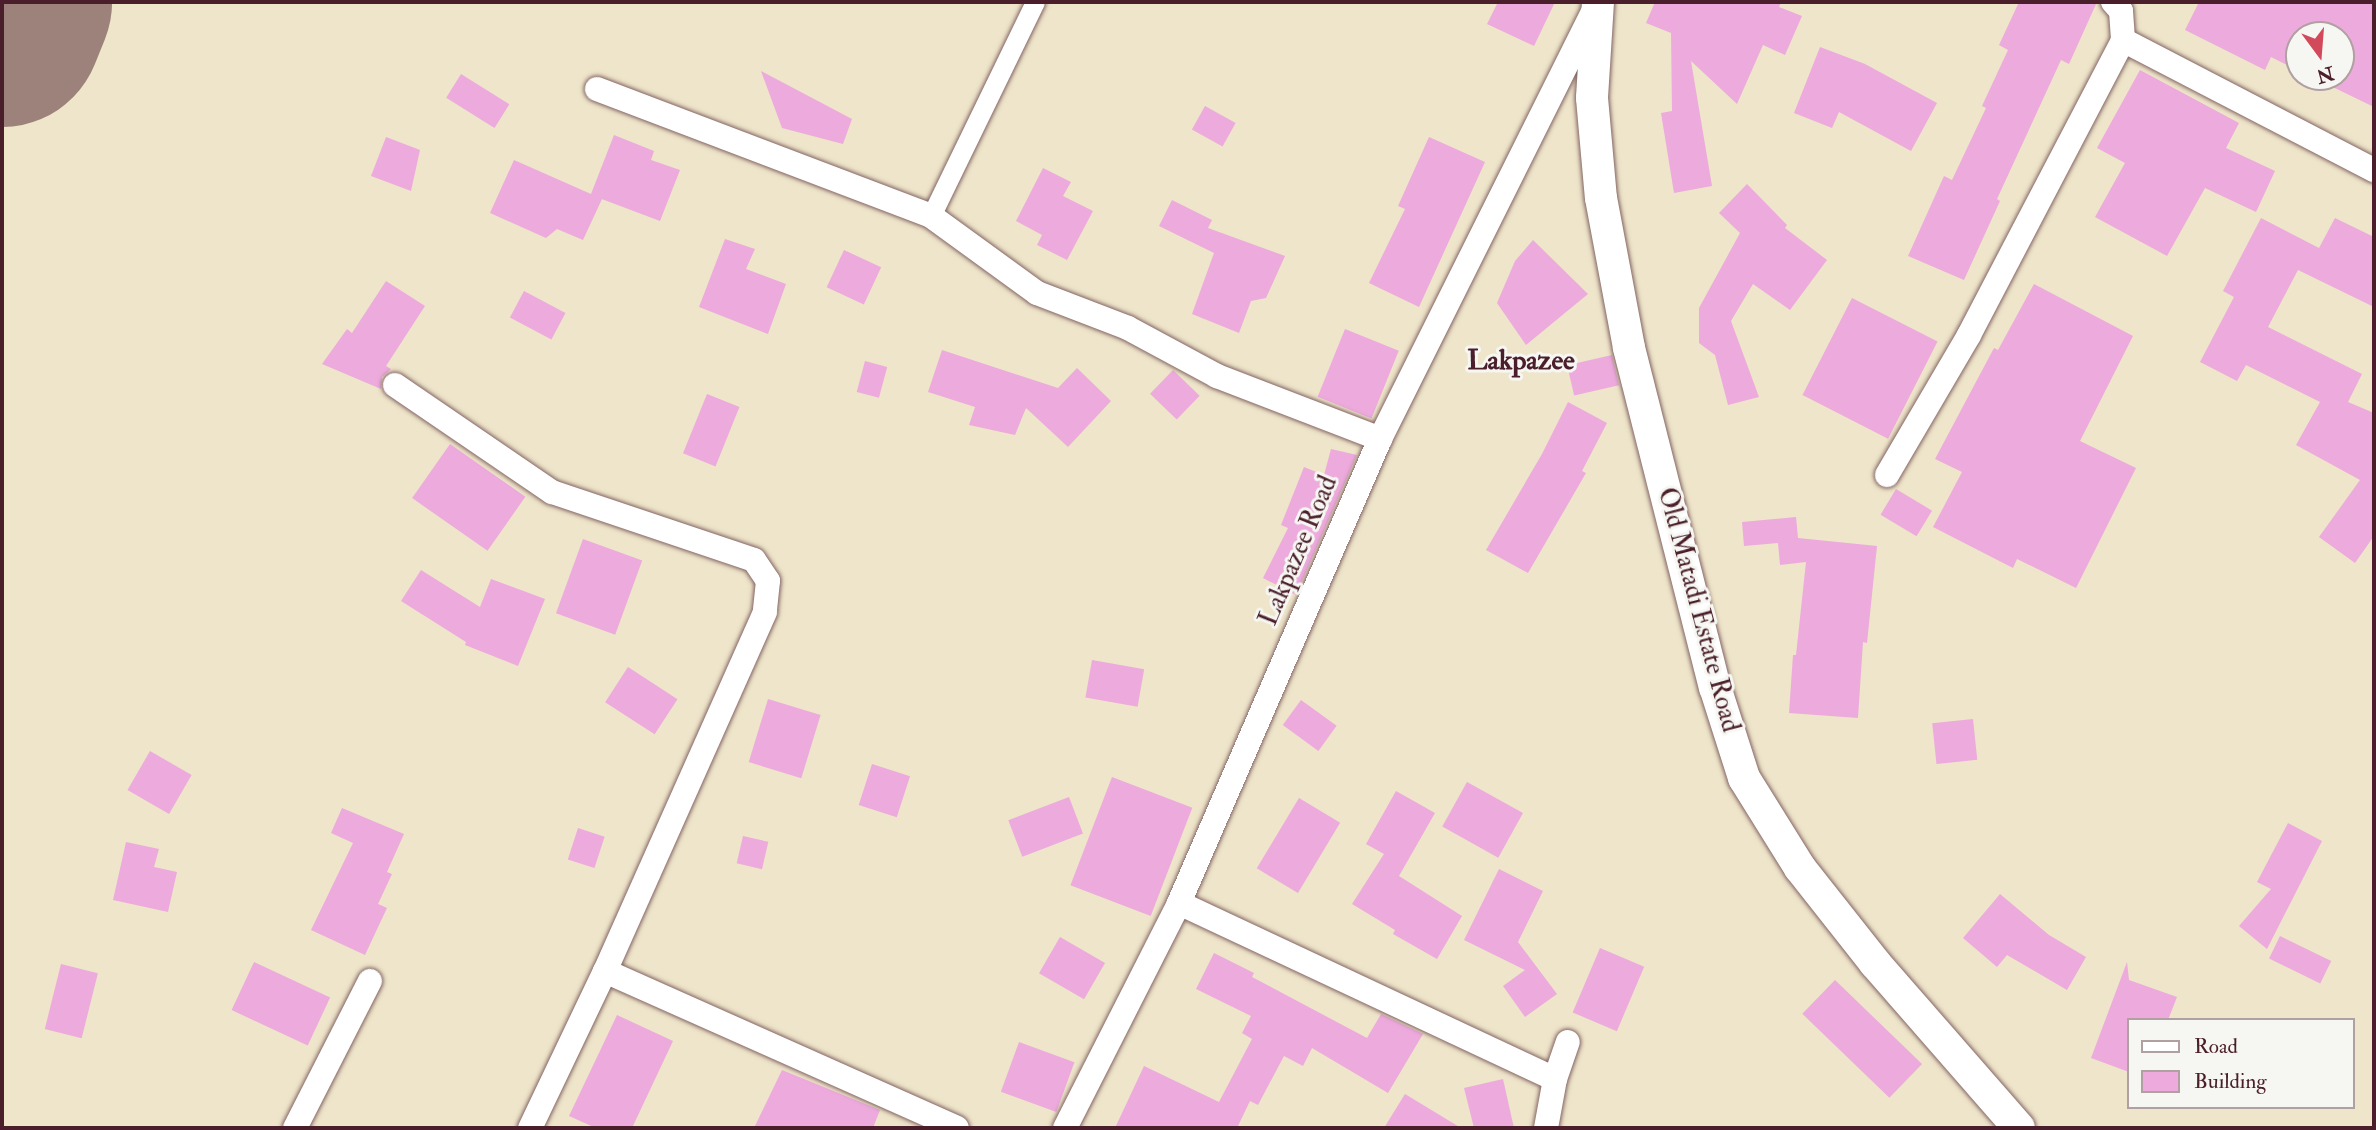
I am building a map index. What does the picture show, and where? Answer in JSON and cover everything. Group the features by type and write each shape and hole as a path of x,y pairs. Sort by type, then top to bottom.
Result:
{"street":[{"path":"931,216 1035,2"},
{"name":"Lakpazee Road","path":"1065,1128 1179,903 1380,439 1598,2"},
{"name":"Old Matadi Estate Road","path":"1598,2 1591,98 1601,198 1633,361 1715,687 1744,778 1800,867 1858,942 2019,1128"},
{"path":"1887,475 1969,335 2123,40 2121,11 2113,2"},
{"path":"2123,40 2374,170"},
{"path":"597,89 931,216 1037,293 1128,328 1217,376 1380,439"},
{"path":"395,385 552,492 754,560 768,581 765,612 605,971 530,1128"},
{"path":"1179,903 1555,1079"},
{"path":"605,971 957,1128"},
{"path":"295,1128 370,981"},
{"path":"1546,1128 1555,1079 1568,1042"}],"building":[{"path":"1498,2 1555,2 1534,46 1487,24"},
{"path":"1655,2 1781,2 1779,7 1802,16 1785,55 1763,45 1737,104 1691,61 1712,186 1674,193 1661,113 1672,111 1671,33 1646,23"},
{"path":"2019,2 2097,2 2069,64 2061,60 1997,199 2000,201 1964,280 1908,256 1944,176 1952,180 1986,108 1982,106 2008,50 1999,45"},
{"path":"2199,2 2374,2 2374,107 2341,91 2355,91 2355,21 2285,21 2285,64 2271,57 2265,70 2185,30"},
{"path":"1820,47 1865,64 1937,103 1911,151 1839,112 1832,128 1794,113"},
{"path":"2140,70 2239,123 2226,148 2275,171 2256,212 2205,188 2167,256 2095,217 2125,163 2097,148"},
{"path":"761,71 852,119 843,144 782,128"},
{"path":"461,74 509,104 495,128 446,98"},
{"path":"1205,106 1236,123 1223,147 1192,130"},
{"path":"614,135 654,151 651,160 680,170 660,221 602,199 583,240 557,229 546,238 490,213 514,160 591,194"},
{"path":"386,137 420,150 411,191 371,176"},
{"path":"1429,137 1485,162 1419,307 1369,283 1405,209 1398,206"},
{"path":"1043,168 1071,182 1063,196 1093,211 1067,260 1037,245 1042,235 1016,221"},
{"path":"1747,184 1787,225 1785,228 1827,260 1790,310 1753,284 1731,321 1759,397 1728,405 1715,355 1699,343 1699,308 1740,233 1719,213"},
{"path":"1172,200 1212,220 1208,228 1285,256 1266,298 1251,301 1239,333 1192,314 1214,253 1159,226"},
{"path":"2261,218 2319,248 2335,218 2374,237 2374,307 2298,270 2268,327 2362,374 2348,402 2374,413 2374,536 2355,563 2319,537 2360,480 2296,445 2320,402 2246,365 2237,381 2200,362 2234,297 2223,291"},
{"path":"725,239 755,249 746,269 786,284 768,334 699,307"},
{"path":"1533,240 1588,294 1526,345 1497,303 1515,261"},
{"path":"844,250 881,267 864,304 827,287"},
{"path":"386,281 425,306 386,366 391,369 382,377 381,389 322,364 347,329 352,333"},
{"path":"2034,284 2133,336 2080,441 2136,468 2076,588 2017,559 2013,568 1933,527 1962,472 1935,459 1994,348 1998,350"},
{"path":"524,291 565,313 551,340 510,317"},
{"path":"1852,298 1938,342 1888,439 1803,395"},
{"path":"1345,329 1399,351 1371,418 1318,397"},
{"path":"942,350 1058,388 1077,368 1111,401 1068,447 1026,408 1015,435 969,425 975,407 928,392"},
{"path":"1612,355 1619,385 1574,396 1567,365"},
{"path":"865,361 887,367 879,398 857,392"},
{"path":"1173,370 1200,396 1177,419 1150,394"},
{"path":"707,394 739,407 715,466 683,453"},
{"path":"1568,402 1607,423 1582,471 1586,473 1528,573 1486,550 1542,454"},
{"path":"450,444 525,497 488,551 412,498"},
{"path":"1331,449 1357,455 1296,595 1263,578 1288,528 1281,525 1304,467 1324,475"},
{"path":"1896,489 1932,511 1917,536 1881,515"},
{"path":"1796,517 1798,538 1877,546 1867,643 1863,642 1858,718 1789,713 1793,655 1796,655 1806,562 1780,565 1778,543 1744,546 1742,522"},
{"path":"583,539 642,561 615,635 556,613"},
{"path":"421,570 480,607 491,579 545,599 518,666 465,645 466,642 401,601"},
{"path":"1092,660 1144,669 1138,707 1085,697"},
{"path":"628,667 677,699 655,734 605,702"},
{"path":"768,699 821,715 801,778 749,762"},
{"path":"1301,700 1337,726 1318,751 1283,725"},
{"path":"1973,719 1977,760 1937,764 1932,723"},
{"path":"150,751 192,775 169,814 128,790"},
{"path":"872,764 910,776 897,817 859,805"},
{"path":"1112,777 1192,808 1151,916 1070,885"},
{"path":"1467,782 1523,813 1498,858 1442,827"},
{"path":"1396,791 1435,813 1399,876 1462,916 1437,959 1393,934 1395,930 1352,904 1384,854 1366,844"},
{"path":"1069,797 1083,833 1022,857 1008,820"},
{"path":"1299,798 1340,823 1298,893 1257,868"},
{"path":"342,808 404,834 387,872 392,874 378,904 387,908 365,955 311,930 353,843 331,833"},
{"path":"2288,823 2322,841 2267,949 2239,926 2271,889 2257,882"},
{"path":"578,828 605,837 594,868 568,859"},
{"path":"743,836 768,842 762,869 737,863"},
{"path":"126,842 159,849 154,867 177,872 168,912 113,900"},
{"path":"1499,869 1543,891 1518,942 1557,994 1525,1017 1503,986 1525,970 1464,940"},
{"path":"2000,894 2049,935 2086,957 2067,990 2007,955 1997,967 1963,938"},
{"path":"2280,936 2331,961 2320,983 2269,958"},
{"path":"1060,937 1105,963 1084,999 1039,973"},
{"path":"1600,948 1644,967 1617,1031 1573,1012"},
{"path":"1214,953 1254,973 1252,977 1367,1038 1381,1014 1423,1034 1388,1093 1312,1048 1303,1066 1284,1056 1258,1105 1250,1101 1237,1128 1115,1128 1144,1066 1219,1102 1252,1039 1242,1033 1251,1016 1196,989"},
{"path":"254,962 330,997 308,1046 232,1010"},
{"path":"2127,962 2129,980 2177,997 2169,1018 2128,1018 2128,1072 2091,1058"},
{"path":"61,964 98,973 82,1038 45,1029"},
{"path":"1835,980 1922,1064 1889,1098 1802,1014"},
{"path":"617,1015 673,1041 632,1128 596,1128 569,1116"},
{"path":"1019,1042 1074,1062 1056,1112 1001,1092"},
{"path":"782,1070 880,1110 873,1128 754,1128"},
{"path":"1503,1079 1514,1128 1474,1128 1464,1088"},
{"path":"1405,1094 1461,1128 1384,1128"}],"runway":[{"path":"2,27 12,2"}],"district":[{"name":"Lakpazee","path":"1521,361"}]}
